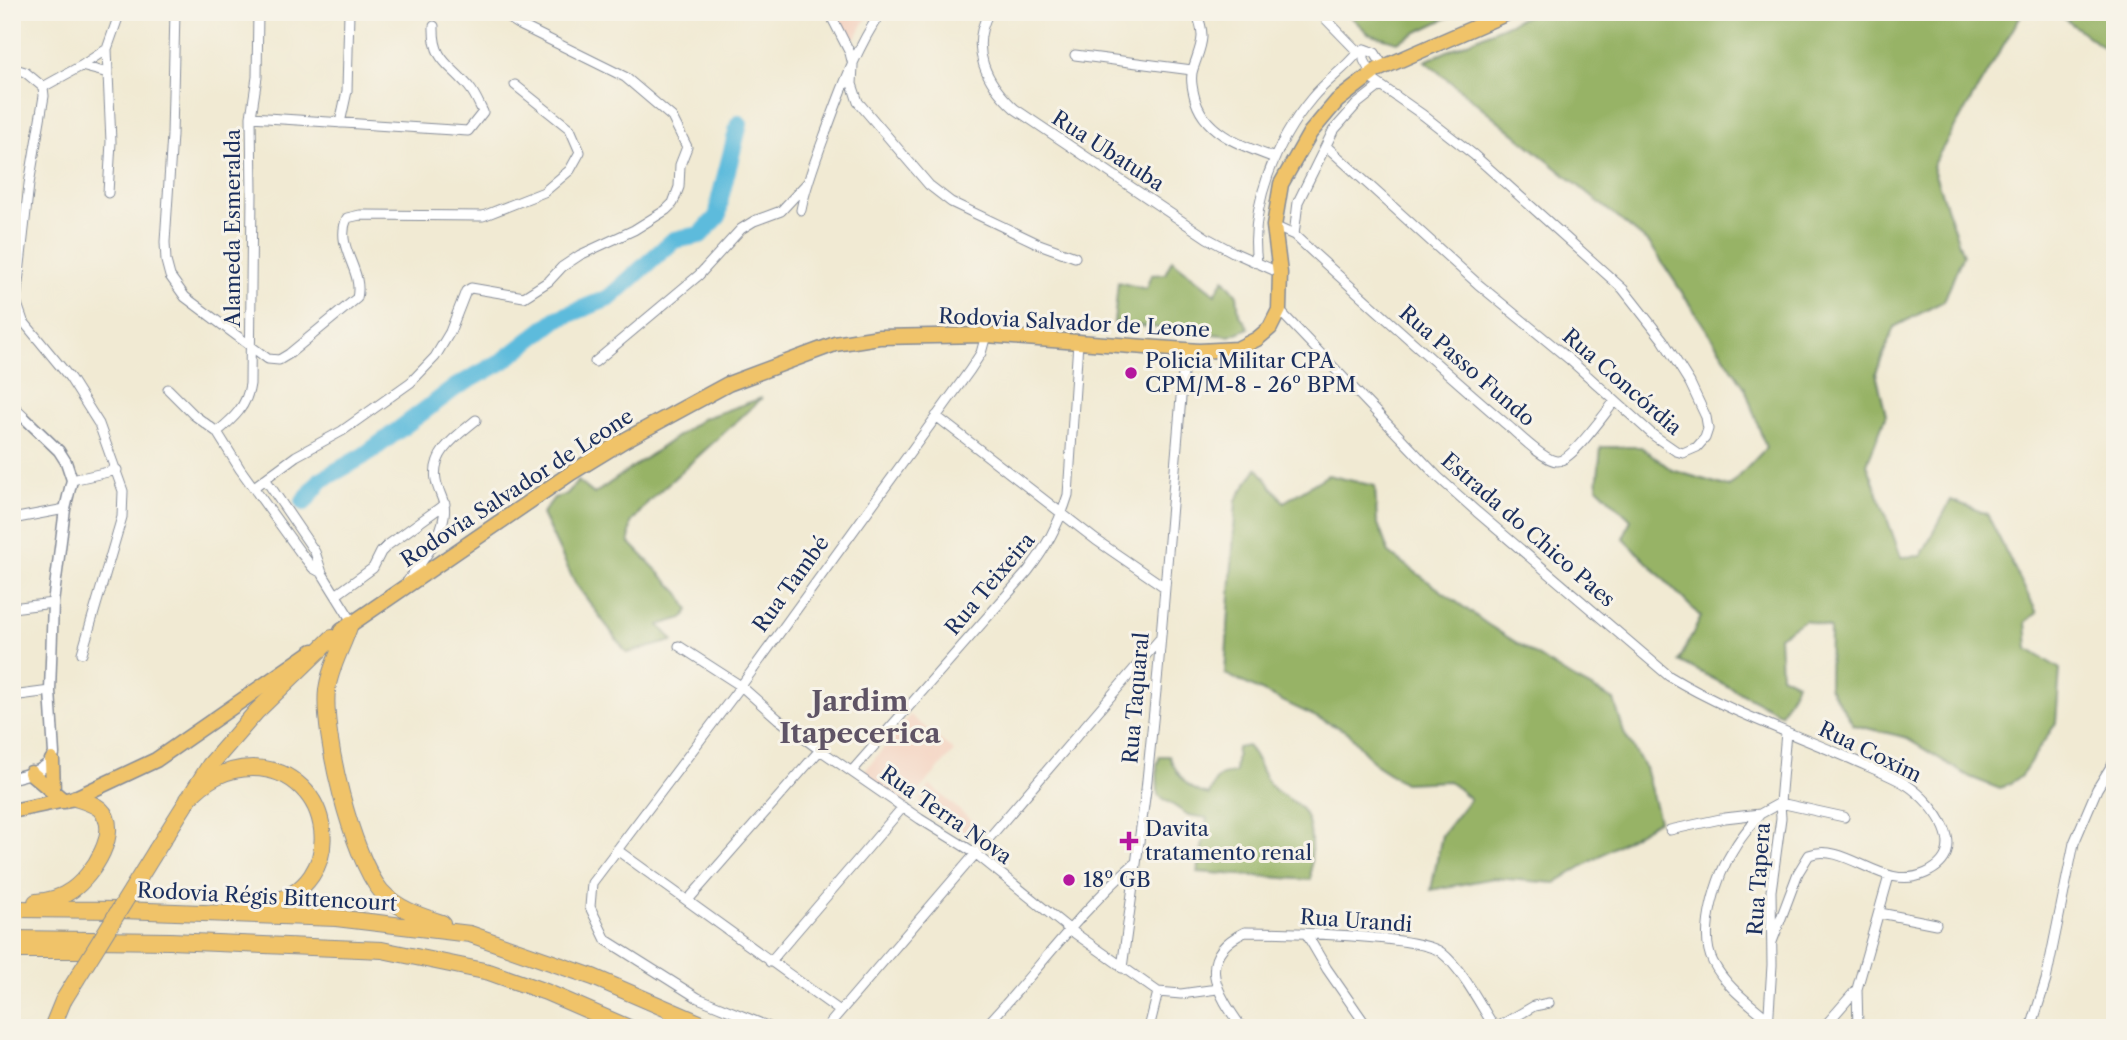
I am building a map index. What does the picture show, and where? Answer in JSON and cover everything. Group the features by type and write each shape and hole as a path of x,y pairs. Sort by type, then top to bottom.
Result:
{"highway":[{"path":"351,623 330,678 327,717 334,758 358,850 373,879 394,903 470,934"},
{"path":"44,1028 58,1014 210,765 239,731 332,638"},
{"path":"121,910 163,906 267,904 297,891 311,878 320,863 324,839 318,813 306,792 280,773 257,768 230,769 215,776 188,799"},
{"path":"12,902 43,901 65,895 81,883 99,859 108,833 106,816 93,804 64,797"},
{"name":"Rodovia Régis Bittencourt","path":"12,909 336,918 470,934 593,977 711,1028"},
{"path":"12,939 338,947 409,955 489,972 546,992 629,1028"},
{"path":"12,950 107,950 139,941"}],"main road":[{"path":"1279,310 1280,273 1274,226 1281,184 1310,133 1337,101 1374,72 1510,12"},
{"name":"Rodovia Salvador de Leone","path":"12,811 64,797 156,760 265,682 571,473 728,384 824,347 863,338 986,335 1185,350 1237,349 1257,339 1270,328 1279,310"},
{"path":"51,760 64,797"},
{"path":"32,773 64,797"}],"street":[{"path":"108,193 111,142 107,49 120,12"},
{"path":"175,12 172,135 165,242 170,276 186,297 268,359 279,360 324,327 357,298 359,289 342,229 347,218 360,215 483,216 544,192 570,170 580,152 570,129 515,85"},
{"name":"Alameda Esmeralda","path":"217,432 236,416 247,400 250,384 253,192 251,117 257,78 258,12"},
{"path":"340,123 347,90 349,12"},
{"path":"254,487 296,456 342,431 411,382 435,357 450,332 466,290 471,288 524,297 549,281 562,267 580,255 634,230 673,203 679,187 680,165 687,147 672,117 625,77 520,25 500,12"},
{"path":"829,12 850,53 853,65 852,84 859,102 887,138 942,196 1038,244 1075,257"},
{"path":"801,210 808,182 858,51 881,12"},
{"name":"Rua Ubatuba","path":"989,12 983,25 980,52 987,74 1003,98 1029,119 1207,238 1280,273"},
{"path":"1196,12 1202,28 1202,46 1192,70 1191,85 1195,103 1209,125 1240,143 1275,158"},
{"name":"Rua Concórdia","path":"1318,12 1361,51 1375,53 1374,72 1380,86 1474,155 1623,289 1663,340 1690,383 1706,417 1708,429 1705,438 1690,451 1683,453 1675,451 1653,435 1569,359 1478,284 1326,146"},
{"path":"251,117 468,131 483,112 471,89 438,55 433,37 434,26"},
{"path":"43,87 107,49"},
{"path":"1257,263 1255,246 1258,219 1275,158 1302,111 1318,91 1361,51"},
{"path":"1075,55 1192,70"},
{"path":"81,66 108,73"},
{"path":"12,68 25,72 43,87"},
{"path":"1294,235 1298,202 1326,146 1343,118 1380,86"},
{"path":"43,87 14,301 23,321 70,378 99,424 123,491 122,517 82,653"},
{"path":"595,362 699,275 741,229 781,211 808,182"},
{"name":"Rua Passo Fundo","path":"1274,226 1294,235 1481,402 1554,461 1561,461 1573,451 1615,401"},
{"name":"Estrada do Chico Paes","path":"1279,310 1438,477 1670,676 1786,732"},
{"name":"Rua També","path":"772,1028 698,998 606,940 590,907 592,883 741,686 936,416 981,353 986,335"},
{"name":"Rua Teixeira","path":"852,771 1028,571 1046,546 1062,514 1071,476 1078,342"},
{"name":"Rua Taquaral","path":"1122,968 1146,790 1185,350"},
{"path":"168,389 194,415 217,432 240,469 307,562 323,573"},
{"path":"12,406 59,451 72,480 65,509 53,603 50,691 54,744 51,760 32,773 12,778"},
{"path":"936,416 1131,566 1163,586"},
{"path":"399,592 439,533 444,517 445,504 436,480 439,456 446,446 476,420"},
{"path":"72,480 117,470"},
{"path":"266,480 315,552 323,573 351,623"},
{"path":"336,595 373,568 388,545 445,504"},
{"path":"12,519 65,509"},
{"path":"12,608 53,603"},
{"path":"826,1028 1159,640"},
{"name":"Rua Terra Nova","path":"679,646 741,686 778,719 820,750 975,853 1122,968"},
{"path":"12,696 50,691"},
{"name":"Rua Tapera","path":"1769,1024 1771,891 1780,829 1786,732"},
{"name":"Rua Coxim","path":"1772,942 1803,862 1809,855 1825,853 1898,878 1929,872 1940,863 1948,843 1947,833 1938,814 1906,785 1786,732"},
{"path":"688,900 820,750"},
{"path":"2031,1028 2049,967 2074,843 2097,789 2115,760"},
{"path":"1670,830 1725,818 1760,814 1780,803 1844,817"},
{"path":"770,962 903,807"},
{"path":"1760,814 1733,850 1724,869 1713,903 1708,944 1712,960 1731,987 1769,1024"},
{"path":"617,850 840,1011"},
{"path":"984,1028 1027,982 1069,929 1134,864"},
{"path":"1858,1028 1857,989 1889,876"},
{"path":"1880,913 1936,924"},
{"name":"Rua Urandi","path":"1217,989 1214,971 1224,947 1233,937 1245,932 1409,942 1436,948 1444,954 1495,1028"},
{"path":"1307,935 1327,970 1368,1028"},
{"path":"1122,968 1158,992 1181,994 1217,989 1242,1028"},
{"path":"1824,1028 1857,989"},
{"path":"1149,1028 1158,992"},
{"path":"1495,1028 1534,1006 1549,1003"}],"shaded area":[{"path":"837,12 870,12 856,37 851,38 843,28"},
{"path":"910,715 954,751 907,805 868,778 865,771"},
{"path":"930,785 973,822 969,833 965,834 944,822 919,801"}],"green space":[{"path":"1346,12 1459,12 1397,42 1368,33"},
{"path":"1535,12 2023,12 1932,166 1963,255 1944,301 1894,327 1876,373 1886,415 1867,464 1901,557 1921,556 1951,500 1987,514 2037,613 2026,622 2028,649 2060,669 2056,723 2020,777 2000,789 1970,777 1904,737 1854,725 1829,687 1830,628 1805,620 1779,636 1781,675 1797,683 1781,714 1679,661 1701,617 1623,538 1631,520 1597,487 1601,447 1641,447 1672,470 1729,487 1766,448 1745,388 1650,244 1425,61"},
{"path":"2056,12 2115,12 2115,57"},
{"path":"1172,260 1215,294 1224,279 1237,295 1239,314 1249,328 1230,336 1114,323 1118,282 1146,289 1151,275 1165,274"},
{"path":"762,398 648,502 631,523 629,542 679,593 689,610 683,618 659,625 673,641 627,653 575,583 542,514 554,498 566,495 578,481 594,494 702,419"},
{"path":"1257,468 1284,502 1328,475 1375,486 1377,521 1389,553 1487,624 1569,676 1614,700 1624,733 1645,768 1659,820 1555,883 1494,878 1431,890 1442,835 1470,799 1449,781 1404,783 1376,765 1348,732 1225,674 1236,500"},
{"path":"1247,746 1272,787 1299,806 1308,821 1311,880 1198,872 1207,818 1188,815 1158,795 1157,765 1160,756 1169,756 1189,786 1209,795 1218,778 1235,773 1237,748"}],"waterway":[{"path":"304,502 321,480 365,455 456,387 503,361 557,319 609,298 674,240 700,235 718,216 739,124"}],"place":[{"name":"Policia Militar CPA CPM/M-8 - 26º BPM","path":"1131,373"},
{"name":"Davita tratamento renal","path":"1129,841"},
{"name":"18º GB","path":"1069,880"}],"district":[{"name":"Jardim Itapecerica","path":"860,717"}]}
